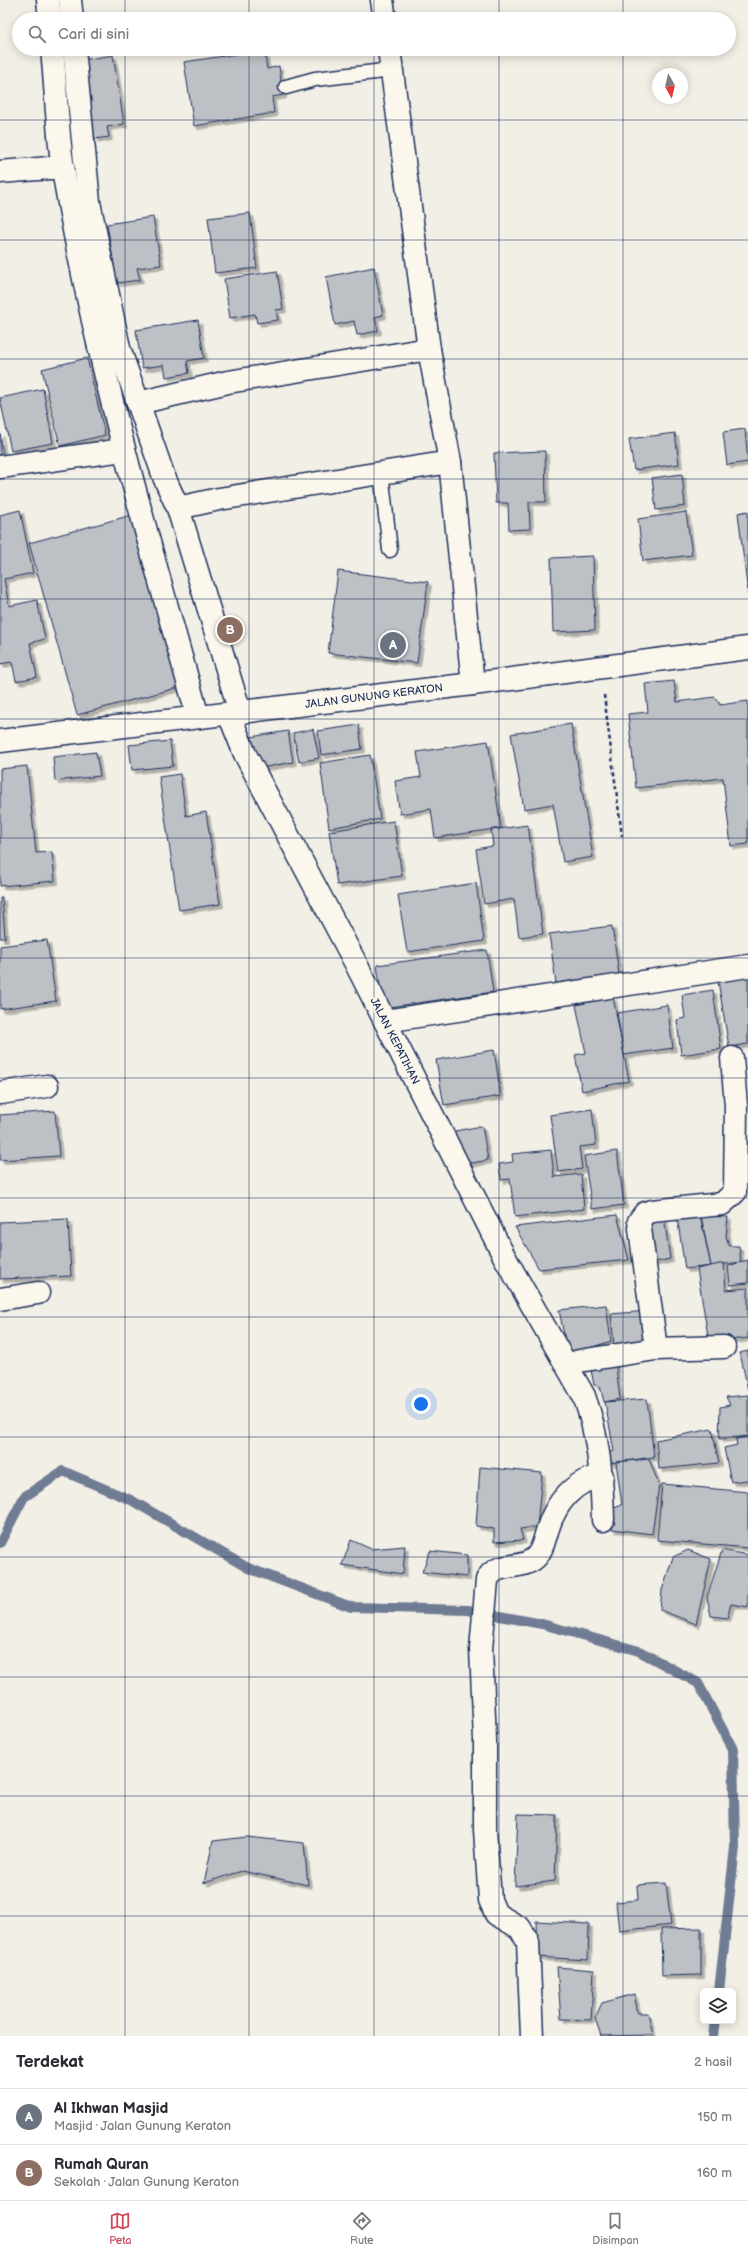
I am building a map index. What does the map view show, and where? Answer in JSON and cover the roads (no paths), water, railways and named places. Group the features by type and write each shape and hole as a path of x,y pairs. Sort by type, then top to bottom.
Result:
{"street":[{"path":"48,0 49,12"},
{"path":"70,0 71,12"},
{"path":"382,0 384,12"},
{"path":"53,56 63,167 75,233 123,450 218,715"},
{"path":"75,56 89,202 93,228 119,348 164,477 178,508 218,715"},
{"path":"391,59 429,349 450,462 473,684"},
{"path":"0,172 63,167"},
{"path":"138,403 228,382 429,349"},
{"path":"0,467 123,450"},
{"path":"178,508 219,499 450,462"},
{"name":"JALAN GUNUNG KERATON","path":"0,741 473,684 748,648"},
{"name":"JALAN KEPATIHAN","path":"218,715 245,754 385,1021 504,1256 568,1365 584,1396 592,1417 603,1520"},
{"path":"385,1021 748,966"},
{"path":"656,1348 639,1221 645,1213 652,1211 722,1204 735,1192 736,1106 732,1058"},
{"path":"0,1093 47,1086"},
{"path":"0,1299 38,1293"},
{"path":"568,1365 579,1361 656,1348 724,1347"},
{"path":"532,2036 528,1942 520,1928 496,1914 490,1900 485,1830 485,1740 481,1649 487,1580 490,1573 496,1569 529,1563 535,1558 540,1552 554,1511 576,1486 599,1476"}],"lane":[{"path":"286,87 391,59"},
{"path":"381,472 390,550"}],"waterway":[{"path":"0,1543 24,1497 63,1471 131,1500 248,1568 351,1607 468,1610 542,1624 639,1651 698,1683 733,1749 735,1847 719,1988"},
{"path":"713,2036 715,2024"}],"place":[{"name":"Rumah Quran","path":"230,630"},
{"name":"Al Ikhwan Masjid","path":"393,645"}]}
